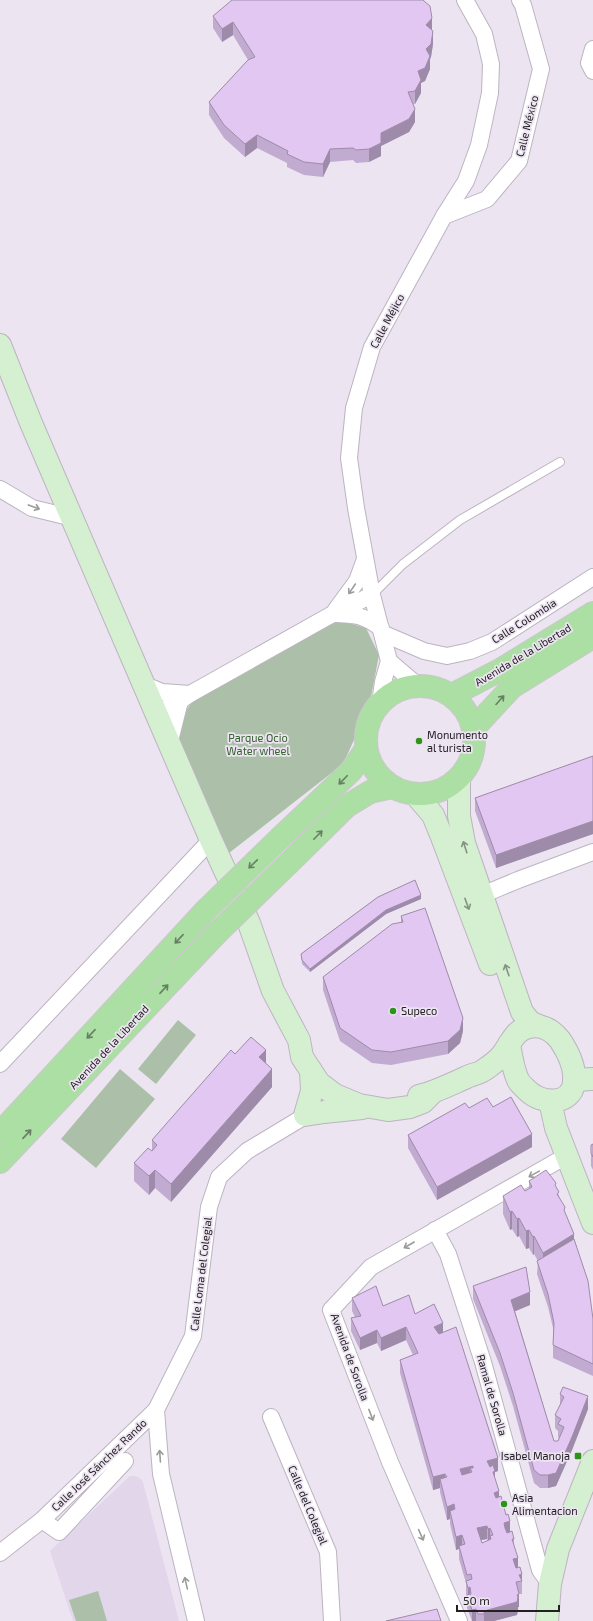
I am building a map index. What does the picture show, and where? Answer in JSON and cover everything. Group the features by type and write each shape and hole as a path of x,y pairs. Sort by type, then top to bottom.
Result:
{"main road":[{"path":"0,345 31,423 169,745 250,923 273,991 298,1040 302,1057 315,1067 356,1089 373,1095 389,1098 412,1097 432,1093 482,1071 500,1057 520,1030 539,1026"},
{"name":"Avenida de la Libertad","path":"452,695 500,670 593,613"},
{"name":"Avenida de la Libertad","path":"474,728 512,687 593,637"},
{"path":"417,685 436,687 452,695 462,704 474,728 475,746 469,764 459,779 446,788 431,793 414,794 403,792 380,777 371,764 366,749 366,730 372,713 384,699 399,689 417,685"},
{"name":"Avenida de la Libertad","path":"0,1133 206,910 351,771 366,749"},
{"path":"459,779 459,816 464,843 522,1012 530,1022 549,1029 557,1035 572,1066 583,1080 574,1084 569,1094 554,1102 534,1096 518,1081 482,1071"},
{"name":"Avenida de la Libertad","path":"0,1162 217,933 347,806 370,792 392,786"},
{"path":"414,794 433,814 508,1015 511,1057 518,1081"},
{"path":"315,1067 319,1083 334,1095 359,1105 388,1110 410,1107 423,1102 432,1093"},
{"path":"315,1067 312,1091 305,1115 371,1107"},
{"path":"334,1095 340,1091 346,1090 370,1100 384,1102 400,1098"},
{"path":"550,1101 556,1128 568,1155 593,1222"},
{"path":"547,1621 550,1584 558,1549 593,1461"}],"street":[{"name":"Calle Méjico","path":"380,704 383,682 389,660 372,595 356,508 349,458 354,408 372,348 444,216 466,181 479,145 490,93 491,64 484,34 465,0"},
{"name":"Calle México","path":"444,216 487,199 519,161 541,69 523,5 520,0"},
{"path":"593,49 589,63 593,71"},
{"path":"0,489 32,508 73,518"},
{"path":"332,614 357,581 365,559"},
{"name":"Calle Colombia","path":"332,614 357,615 366,618 381,630 424,651 448,656 470,651 492,642 593,577"},
{"path":"156,713 332,614 372,595"},
{"path":"389,660 417,685"},
{"path":"143,684 162,692 185,698"},
{"path":"169,745 185,698"},
{"path":"0,1064 211,840"},
{"path":"482,895 593,852"},
{"name":"Calle Loma del Colegial","path":"156,1410 193,1336 209,1207 220,1178 247,1151 330,1100 334,1095"},
{"name":"Avenida de Sorolla","path":"459,1621 390,1462 331,1310 371,1267 568,1155"},
{"name":"Ramal de Sorolla","path":"436,1230 448,1254 483,1362 540,1570 550,1584"},
{"path":"156,1410 161,1474 196,1621"},
{"name":"Calle José Sánchez Rando","path":"0,1553 42,1520 156,1410"},
{"name":"Calle del Colegial","path":"271,1417 328,1552 332,1621"},
{"name":"Calle José Sánchez Rando","path":"42,1520 59,1532 125,1461"}],"lane":[{"path":"372,595 403,564 460,520 560,462"}],"shaded area":[{"path":"130,1476 140,1478 143,1482 179,1621 73,1621 50,1551"}],"green space":[{"name":"Parque Ocio Water wheel","path":"339,620 366,628 379,655 369,707 343,764 229,853 178,744 177,725 191,703"},
{"path":"178,1020 196,1035 156,1084 138,1069"},
{"path":"120,1069 155,1099 96,1168 61,1139"},
{"path":"98,1591 107,1621 76,1621 69,1600"}],"building":[{"path":"232,0 423,0 430,6 432,18 426,25 433,31 431,44 426,49 430,56 425,68 418,71 421,80 415,91 408,92 415,109 409,119 381,133 381,143 369,149 330,149 323,164 304,162 287,154 288,151 257,135 245,144 224,125 209,102 248,60 255,57 233,22 222,29 213,16"},
{"path":"593,756 593,821 496,855 475,798"},
{"path":"415,880 421,895 386,910 310,969 302,960 301,954 378,897"},
{"name":"Supeco","path":"425,908 463,1018 460,1030 448,1041 391,1052 372,1050 340,1028 323,977 392,924 403,922 401,916"},
{"path":"251,1037 266,1050 259,1057 272,1069 171,1184 155,1170 149,1176 134,1163 148,1148 152,1151 157,1145 152,1140 231,1050 235,1054"},
{"path":"511,1097 532,1134 437,1187 408,1135 465,1103 469,1108 487,1098 493,1107"},
{"path":"593,1144 593,1157 591,1153 591,1145"},
{"path":"546,1170 556,1183 555,1185 559,1192 557,1194 565,1207 564,1210 574,1234 543,1253 534,1236 533,1237 529,1230 526,1231 519,1218 517,1219 512,1211 510,1212 503,1196 521,1185 525,1191 532,1187 529,1181"},
{"path":"574,1239 588,1281 593,1319 593,1364 553,1345 554,1323 548,1294 537,1261"},
{"path":"526,1267 530,1292 511,1300 554,1441 558,1441 564,1427 558,1424 561,1419 555,1415 564,1397 560,1394 563,1387 588,1396 556,1473 548,1475 540,1475 534,1470 513,1393 500,1353 473,1286"},
{"path":"376,1286 383,1306 409,1295 415,1314 434,1304 443,1323 434,1327 439,1334 456,1327 498,1458 487,1461 490,1467 493,1465 495,1471 493,1472 499,1491 494,1493 496,1498 501,1496 506,1515 508,1514 510,1521 504,1523 505,1528 507,1533 512,1531 514,1539 512,1539 518,1558 513,1559 516,1568 520,1567 522,1574 519,1575 522,1581 516,1582 519,1594 517,1595 517,1602 484,1611 484,1614 478,1614 476,1609 472,1610 467,1595 471,1594 470,1587 468,1588 466,1581 472,1579 471,1574 467,1575 459,1546 465,1544 462,1535 456,1537 450,1511 455,1509 454,1504 447,1507 440,1479 447,1477 445,1474 433,1477 400,1360 418,1353 406,1327 381,1338 377,1330 360,1338 351,1318 361,1316 352,1298","holes":["473,1466 473,1468 470,1468 472,1472 462,1475 460,1469","487,1526 488,1529 490,1528 493,1535 490,1536 491,1539 482,1543 477,1528"]},
{"path":"437,1609 441,1621 386,1621"}],"place":[{"name":"Monumento al turista","path":"419,741"},
{"name":"Supeco","path":"393,1011"},
{"name":"Isabel Manoja","path":"578,1456"},
{"name":"Asia Alimentacion","path":"504,1504"}]}
